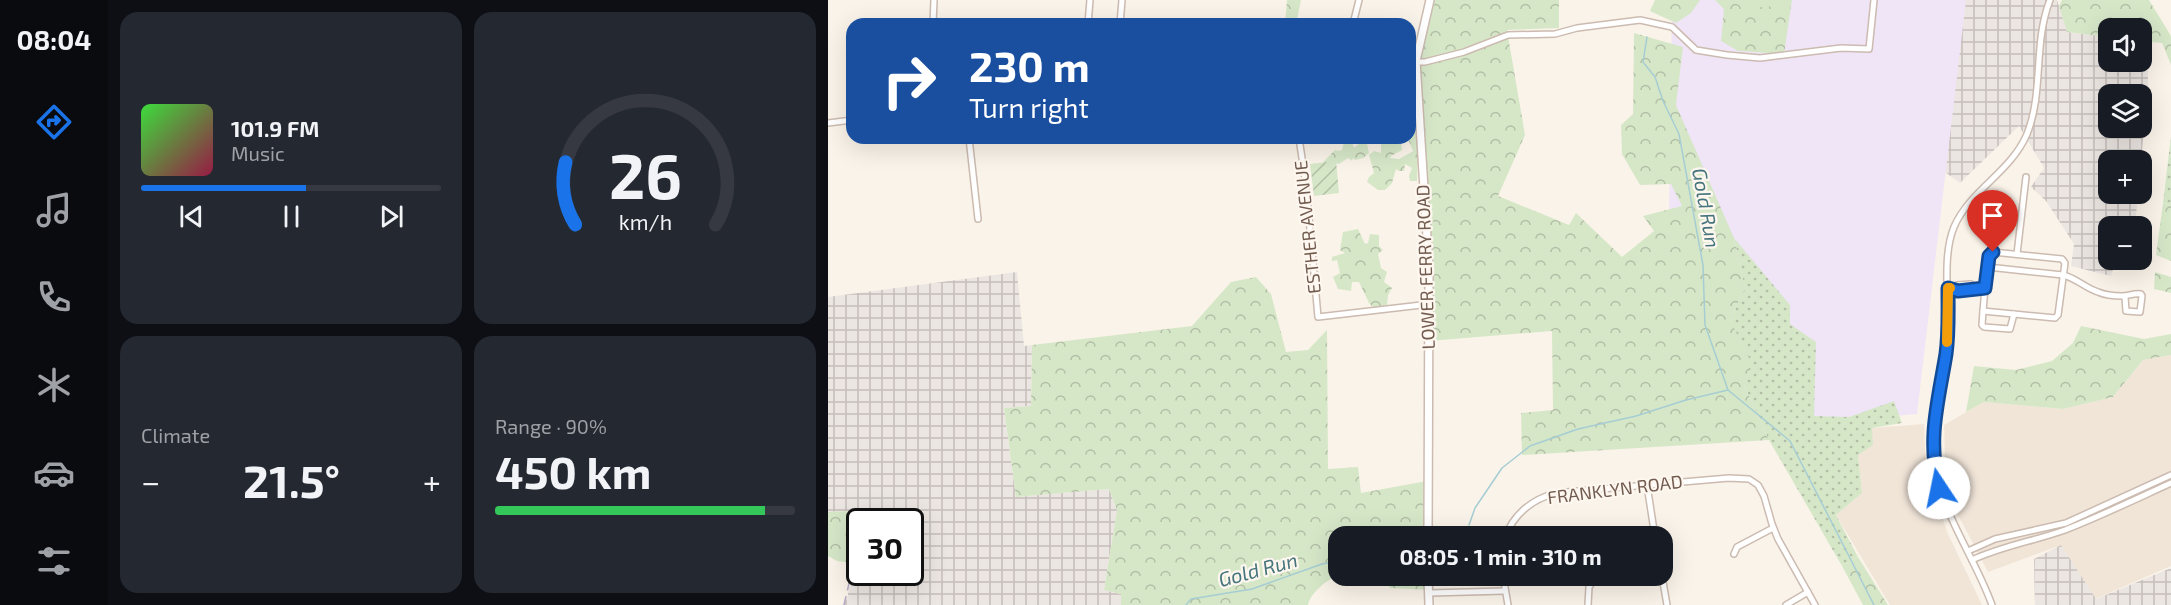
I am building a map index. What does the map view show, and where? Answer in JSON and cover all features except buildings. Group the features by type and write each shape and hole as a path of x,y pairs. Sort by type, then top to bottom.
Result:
{"street":[{"path":"933,18 934,0"},
{"path":"1088,18 1090,0"},
{"path":"1120,18 1122,0"},
{"path":"1354,18 1359,0"},
{"name":"LOWER FERRY ROAD","path":"1416,51 1430,0"},
{"path":"1416,62 1425,62 1464,51 1508,35 1555,34 1576,28 1640,20 1672,27 1696,50 1727,55 1760,58 1841,48 1869,49 1874,0"},
{"path":"1992,605 1945,504 1933,458 1934,422 1948,336 1951,288 1948,245 1954,225 1970,202 2009,163 2028,133 2034,106 2042,28 2050,0"},
{"name":"LOWER FERRY ROAD","path":"1416,97 1428,237 1430,304 1428,526"},
{"path":"828,123 846,121"},
{"path":"970,144 978,219"},
{"name":"ESTHER AVENUE","path":"1300,144 1306,185 1318,317 1430,304"},
{"path":"2017,254 2026,177"},
{"path":"1983,311 2057,317 2065,263 2062,259 1993,252 1989,256 1985,288 1983,311 1982,325 2010,329 2014,314"},
{"path":"1988,267 2063,275 2072,277 2096,292 2125,297"},
{"path":"1951,288 1971,284 1975,288 1985,288"},
{"path":"1968,551 1995,539 2066,522 2171,475"},
{"name":"FRANKLYN ROAD","path":"1512,526 1520,512 1545,496 1555,493 1744,478 1758,485 1764,496 1773,528"},
{"path":"1972,560 2091,519 2171,483"},
{"path":"1647,485 1653,526"},
{"path":"1734,554 1737,547 1773,528 1815,605"},
{"path":"1429,586 1429,605"},
{"path":"1504,586 1508,605"},
{"path":"1587,605 1590,586"},
{"path":"1664,586 1667,605"},
{"path":"1429,593 1505,591"},
{"path":"1786,605 1808,592"}],"shaded area":[{"path":"1672,0 1966,0 1917,414 1666,436"},
{"path":"1965,0 2057,0 2067,32 2098,36 2098,72 2148,72 2148,84 2098,84 2098,138 2143,138 2142,150 2098,150 2098,204 2137,204 2136,216 2098,216 2098,270 2113,270 2111,276 2071,266 2074,244 2046,201 2031,187 2044,168 2019,126 1960,183 1945,172"},
{"path":"1017,272 1024,346 1032,345 1031,406 1004,408 1016,497 1109,489 1117,510 1104,590 1121,594 1121,605 842,605 847,599 850,586 924,586 924,508 846,508 846,511 828,512 828,297"},
{"path":"2171,355 2171,566 2095,599 2061,545 1988,572 1946,492 1944,425 1984,402 2063,409 2113,397 2143,360"},
{"path":"1924,424 1926,470 1948,534 1982,605 1890,605 1836,515 1862,493 1858,455 1872,428"},
{"path":"2061,545 2096,599 2171,568 2171,605 2035,605 2034,559"}],"green space":[{"path":"1287,0 1301,0 1297,18 1286,18"},
{"path":"1431,0 1559,0 1559,28 1507,30 1525,135 1498,196 1569,225 1576,213 1622,257 1654,231 1643,216 1682,206 1671,184 1640,185 1622,154 1621,125 1633,114 1634,33 1683,47 1676,105 1734,238 1745,288 1730,320 1751,362 1744,385 1769,440 1522,455 1521,413 1553,410 1552,331 1429,341 1419,56"},
{"path":"1655,0 1700,0 1691,13 1676,23 1650,11"},
{"path":"1715,0 1792,0 1784,54 1738,51 1721,41 1724,9"},
{"path":"1730,0 1784,0 1783,7 1755,7 1742,6"},
{"path":"2062,0 2149,0 2171,36 2171,65 2162,43 2152,42 2152,18 2098,18 2098,36 2067,32 2059,6"},
{"path":"1416,110 1419,110 1417,181 1410,181 1412,168 1405,164 1404,171 1396,169 1392,183 1385,190 1378,190 1367,182 1374,173 1369,155 1374,151 1381,153 1381,144 1401,144 1402,150 1390,158 1399,159 1413,151 1410,144 1416,144"},
{"path":"2171,136 2171,205 2163,203"},
{"path":"1344,144 1353,144 1354,148 1359,144 1367,144 1369,153 1363,158 1355,160 1353,158 1352,161 1348,158 1339,164 1333,163 1326,167 1323,162 1335,150 1342,150"},
{"path":"1336,161 1339,193 1314,196 1310,164"},
{"path":"2163,203 2171,205 2171,261 2156,255"},
{"path":"1358,229 1365,244 1368,243 1370,234 1379,235 1379,246 1383,250 1378,254 1381,268 1387,272 1384,282 1392,288 1388,295 1387,305 1374,308 1369,303 1359,282 1352,282 1351,291 1338,289 1333,277 1340,273 1337,260 1332,261 1332,257 1345,253 1340,250 1343,232"},
{"path":"1734,238 1790,305 1790,324 1816,342 1814,416 1849,417 1894,401 1902,423 1872,428 1873,445 1858,455 1862,493 1836,515 1858,557 1842,566 1769,440 1744,385 1730,320 1745,288"},
{"path":"2155,272 2171,277 2171,293 2154,289"},
{"path":"1256,277 1271,294 1286,352 1308,350 1327,330 1328,469 1358,467 1361,493 1427,481 1428,526 1328,526 1328,581 1312,596 1308,605 1121,605 1121,594 1104,590 1117,510 1109,489 1016,497 1004,408 1031,406 1032,345 1192,326 1231,282"},
{"path":"2081,326 2144,339 2171,334 2171,355 2143,360 2113,397 2063,409 1984,402 1966,412 1974,366 2016,370 2052,361 2073,343"},
{"path":"846,511 846,562 837,561 828,556 828,512"},
{"path":"1858,557 1888,605 1863,605 1842,566"},
{"path":"1389,586 1429,586 1429,590 1390,588"}],"waterway":[{"name":"Gold Run","path":"1647,37 1643,62 1655,77 1663,101 1679,134 1703,265 1705,325 1728,390 1790,441 1874,605"},
{"name":"Gold Run","path":"1469,525 1475,508 1502,468 1530,446 1578,429 1636,416 1728,390"},
{"name":"Gold Run","path":"1186,605 1191,599 1252,589 1328,563"}],"railway":[{"path":"844,605 848,586"}],"slow traffic":[{"path":"1947,342 1948,288 1950,288"}],"route":[{"path":"1939,488 1933,458 1933,435 1948,336 1948,288 1958,291 1985,288 1989,256 1993,252"}]}
